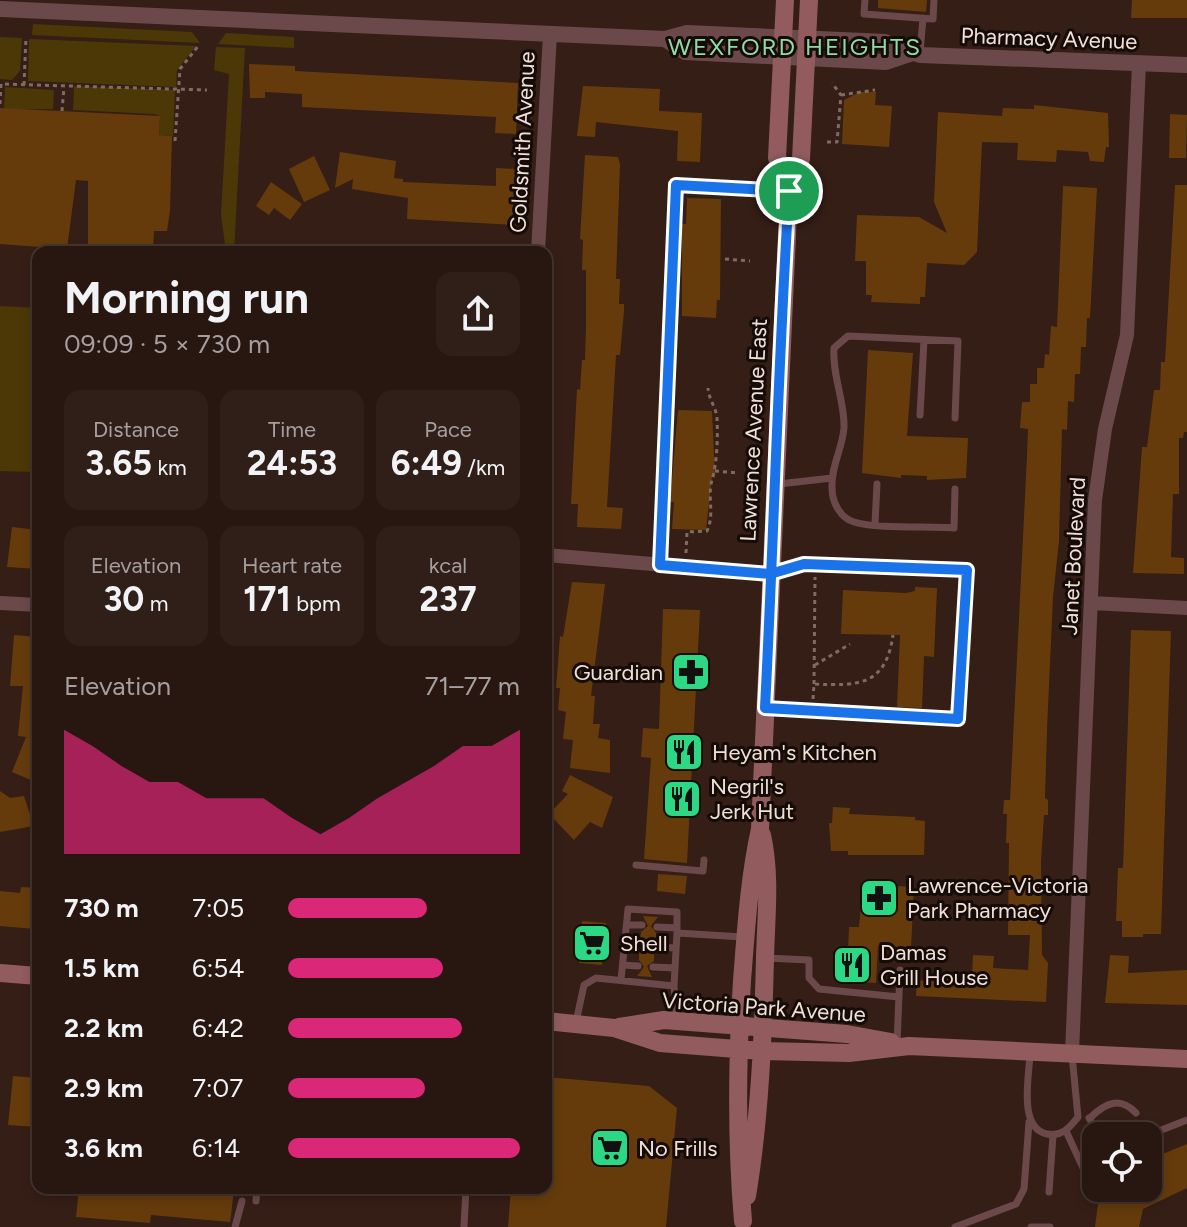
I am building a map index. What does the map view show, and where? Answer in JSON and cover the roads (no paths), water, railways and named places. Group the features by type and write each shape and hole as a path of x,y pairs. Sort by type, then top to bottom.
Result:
{"main road":[{"name":"Lawrence Avenue East","path":"785,0 777,158 789,184"},
{"name":"Lawrence Avenue East","path":"742,1224 736,1144 739,1028 745,937 760,829 789,184 801,159 809,0"},
{"name":"Lawrence Avenue East","path":"742,1224 757,1139 763,1030 768,866 760,829"},
{"path":"0,973 32,976"},
{"name":"Victoria Park Avenue","path":"552,1022 614,1028 677,1021 763,1030 847,1034 903,1045 1187,1059"},
{"name":"Victoria Park Avenue","path":"614,1028 660,1043 762,1051 849,1053 903,1045"}],"street":[{"name":"Pharmacy Avenue","path":"5,6 665,39 687,33 885,42 915,55"},
{"name":"Goldsmith Avenue","path":"538,246 550,34"},
{"name":"Pharmacy Avenue","path":"665,39 685,52 886,62 915,55 1187,65"},
{"name":"Janet Boulevard","path":"1072,1053 1095,500 1105,429 1127,335 1139,64"},
{"path":"552,556 770,574"},
{"path":"0,603 32,605"},
{"path":"1092,603 1187,608"}],"lane":[{"path":"865,0 864,14 933,19 934,0"},
{"path":"915,55 923,18"},
{"path":"660,565 676,185 789,184"},
{"path":"955,418 958,341 848,336 834,348 833,363 844,414 843,446 833,466 832,478 832,492 839,512 854,522 954,528 955,489"},
{"path":"920,415 924,340"},
{"path":"774,485 832,478"},
{"path":"875,524 877,484"},
{"path":"765,708 958,719 967,570 816,565 770,574"},
{"path":"636,865 703,871 704,860"},
{"path":"621,980 628,909 677,912 674,986 677,1021"},
{"path":"627,925 642,925"},
{"path":"657,927 745,937"},
{"path":"625,944 640,945"},
{"path":"655,947 676,948"},
{"path":"765,958 809,960 809,978 819,989 899,997"},
{"path":"623,965 638,966"},
{"path":"653,967 675,968"},
{"path":"900,970 903,1045"},
{"path":"575,1024 584,985 596,978 674,986"},
{"path":"955,1227 1016,1204 1024,1189 1030,1052"},
{"path":"1029,1121 1038,1132 1053,1135 1066,1131 1078,1117 1072,1053"},
{"path":"1078,1117 1090,1118 1102,1106 1115,1102 1128,1105 1136,1113"},
{"path":"1090,1118 1092,1122"},
{"path":"1162,1130 1187,1120"},
{"path":"1066,1131 1082,1166"},
{"path":"1049,1192 1053,1135"},
{"path":"256,1201 257,1194"},
{"path":"464,1227 466,1194"},
{"path":"235,1227 242,1201"},
{"path":"980,1227 982,1217"},
{"path":"1031,1227 1050,1227"}],"place":[{"name":"Guardian","path":"691,672"},
{"name":"Heyam's Kitchen","path":"684,752"},
{"name":"Negril's Jerk Hut","path":"682,799"},
{"name":"Lawrence-Victoria Park Pharmacy","path":"879,898"},
{"name":"Shell","path":"592,943"},
{"name":"Damas Grill House","path":"852,965"},
{"name":"No Frills","path":"610,1148"}],"district":[{"name":"WEXFORD HEIGHTS","path":"795,47"}]}
